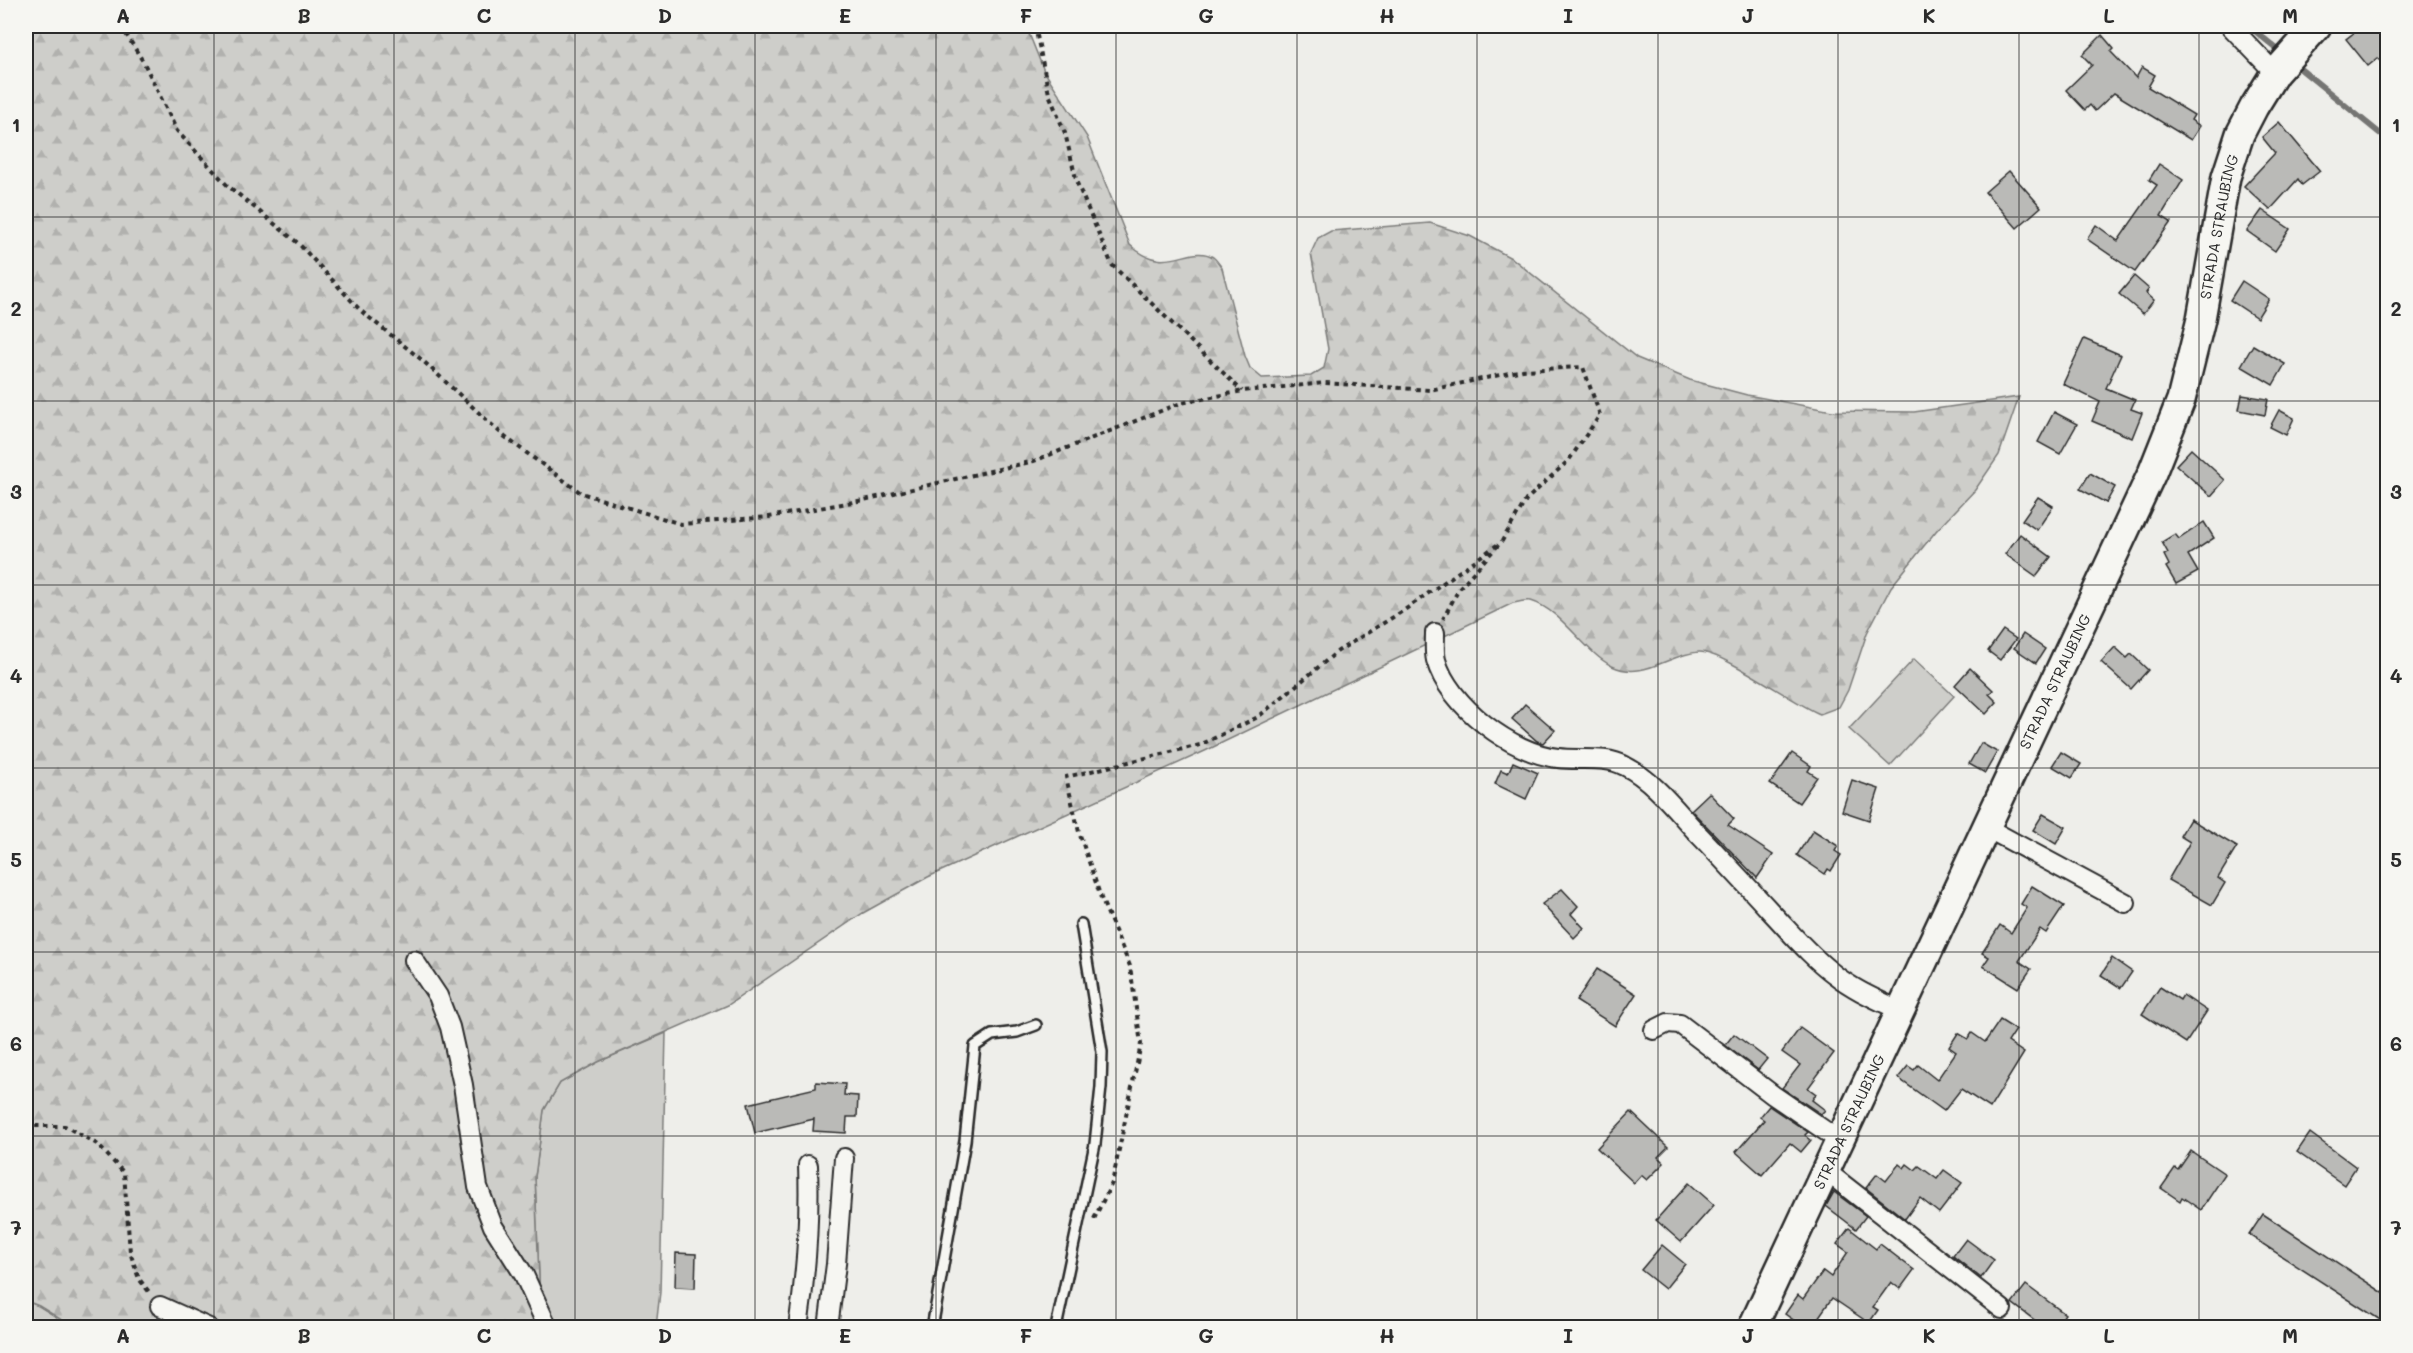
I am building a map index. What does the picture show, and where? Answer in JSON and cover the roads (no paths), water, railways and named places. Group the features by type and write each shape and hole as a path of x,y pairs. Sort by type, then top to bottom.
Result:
{"main road":[{"name":"STRADA STRAUBING","path":"1752,1328 2152,473 2181,400 2201,320 2226,177 2240,134 2284,63 2317,26"}],"street":[{"path":"2230,26 2284,63"},
{"path":"1435,633 1436,660 1445,679 1466,708 1492,731 1527,752 1557,758 1602,760 1624,765 1649,783 1674,808 1806,951 1834,975 1867,995 1901,1011"},
{"path":"1987,828 2126,903"},
{"path":"414,960 438,996 450,1027 464,1085 478,1187 493,1226 524,1275 548,1328"},
{"path":"1654,1030 1668,1023 1680,1024 1773,1095 1840,1141"},
{"path":"828,1328 837,1253 844,1158"},
{"path":"798,1328 804,1289 809,1209 808,1165"},
{"path":"1826,1171 2002,1309"},
{"path":"160,1305 209,1328"}],"lane":[{"path":"1056,1328 1095,1144 1102,1052 1081,924"},
{"path":"932,1328 965,1141 975,1046 992,1035 1017,1032 1036,1025"}],"waterway":[{"path":"2249,26 2283,54"},
{"path":"2293,63 2388,140"}]}
